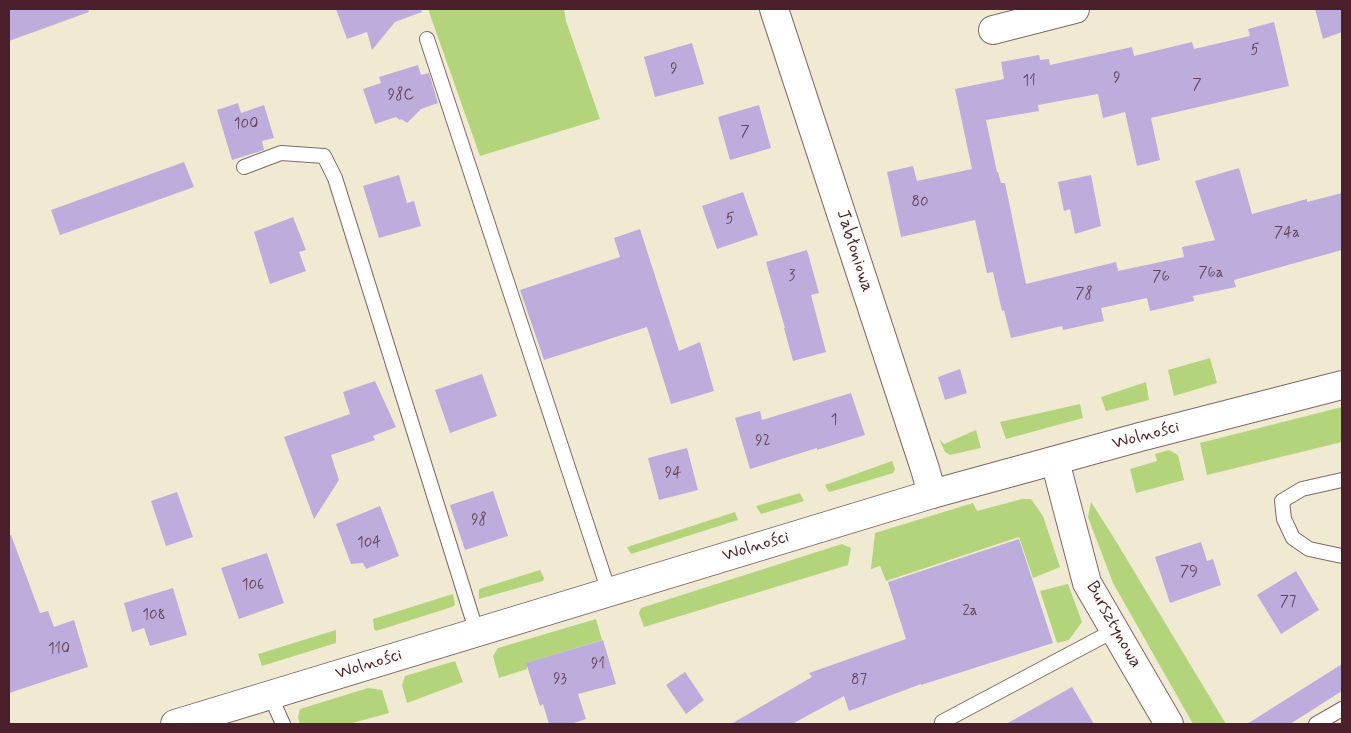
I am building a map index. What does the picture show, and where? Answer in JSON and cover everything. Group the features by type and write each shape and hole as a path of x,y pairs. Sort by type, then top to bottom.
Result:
{"street":[{"name":"Jabłoniowa","path":"774,9 932,494"},
{"path":"992,30 1075,9"},
{"name":"Wolności","path":"175,724 932,494 1140,437 1342,385"},
{"name":"Bursztynowa","path":"1055,461 1087,583 1169,724"}],"lane":[{"path":"427,39 609,592"},
{"path":"244,167 281,153 324,156 336,178 478,633"},
{"path":"1342,480 1302,489 1282,501 1284,518 1293,538 1309,549 1342,556"},
{"path":"942,722 1115,630"},
{"path":"270,695 283,724"},
{"path":"1316,724 1342,709"}],"green space":[{"path":"428,9 564,9 566,21 600,119 480,156"},
{"path":"1210,358 1217,383 1174,396 1168,370"},
{"path":"1146,382 1149,400 1106,411 1101,397"},
{"path":"1080,404 1083,418 1006,439 1000,422"},
{"path":"1342,407 1342,442 1207,475 1200,443"},
{"path":"976,430 981,448 950,455 945,452 939,439 944,444"},
{"path":"1169,450 1178,455 1184,480 1136,493 1130,469 1157,461 1155,454"},
{"path":"892,461 895,469 893,473 830,492 825,485"},
{"path":"800,493 804,501 761,514 756,506"},
{"path":"1022,499 1031,499 1043,516 1060,567 1033,578 1019,537 886,581 880,566 871,569 875,533 973,503 977,511"},
{"path":"1091,502 1226,724 1193,724 1113,583 1088,517"},
{"path":"735,512 738,520 631,554 627,547"},
{"path":"842,544 851,548 848,565 644,627 639,613 641,608"},
{"path":"540,570 544,578 543,581 479,599 479,589"},
{"path":"1068,584 1082,622 1069,640 1057,643 1040,591"},
{"path":"453,594 455,605 452,607 376,631 374,629 373,619"},
{"path":"596,619 602,640 527,663 527,669 499,678 493,656 498,648"},
{"path":"336,630 336,643 262,666 258,654"},
{"path":"455,661 463,682 407,703 402,685 405,676"},
{"path":"368,688 382,690 389,713 349,724 300,724 298,717 300,709"}],"building":[{"path":"9,9 88,9 89,12 9,41"},
{"path":"336,9 421,9 422,12 395,22 372,50 367,32 347,39"},
{"path":"1315,9 1342,9 1342,32 1323,39"},
{"path":"1274,22 1289,86 1151,118 1160,160 1137,166 1125,112 1103,118 1098,94 1038,105 1039,111 986,120 997,172 1001,183 1005,183 1026,284 1116,262 1118,271 1184,257 1182,247 1215,240 1195,181 1239,168 1252,214 1307,199 1307,202 1342,193 1342,250 1234,280 1236,287 1193,296 1194,301 1150,311 1147,298 1101,308 1104,321 1063,330 1062,326 1011,338 1004,310 1002,311 993,272 987,273 975,220 901,237 887,172 913,166 917,181 972,169 955,89 1004,79 1001,62 1039,55 1040,60 1049,59 1050,65 1132,47 1134,56 1192,42 1194,49 1250,36 1248,29"},
{"path":"692,43 704,84 655,97 644,57"},
{"path":"418,65 421,75 429,73 438,103 421,109 407,123 396,117 375,124 363,89 381,83 379,77"},
{"path":"238,103 241,113 264,105 274,138 262,141 264,150 232,160 217,110"},
{"path":"759,105 771,148 730,160 718,117"},
{"path":"184,162 194,187 60,235 51,210"},
{"path":"399,175 407,203 414,201 421,226 379,238 363,186"},
{"path":"1091,175 1101,226 1075,234 1070,209 1064,211 1058,182"},
{"path":"743,192 758,235 717,249 702,206"},
{"path":"293,217 306,250 299,252 306,271 270,284 254,232"},
{"path":"640,229 679,351 700,342 714,391 671,404 647,327 544,360 520,290 620,257 614,238"},
{"path":"807,250 819,293 811,295 826,352 793,361 766,262"},
{"path":"960,369 967,393 945,400 938,377"},
{"path":"482,374 497,416 450,433 435,390"},
{"path":"375,381 396,427 373,436 375,440 331,455 339,480 314,519 284,437 350,414 343,392"},
{"path":"851,393 865,435 750,469 735,418 760,411 762,420"},
{"path":"687,448 698,490 659,500 648,458"},
{"path":"493,491 508,536 465,550 450,505"},
{"path":"177,492 193,537 166,546 151,501"},
{"path":"380,506 399,556 366,569 363,563 351,564 336,524"},
{"path":"11,535 40,613 48,611 54,627 74,620 88,667 9,693 9,536"},
{"path":"1019,539 1053,643 921,684 849,711 844,696 792,724 731,724 812,677 809,673 906,639 888,582"},
{"path":"1201,542 1207,561 1213,559 1221,585 1170,603 1155,557"},
{"path":"267,553 284,603 239,619 221,568"},
{"path":"1296,571 1319,610 1281,634 1257,595"},
{"path":"173,588 187,635 150,646 144,628 132,632 124,603"},
{"path":"603,640 616,684 578,694 586,719 571,724 549,724 543,704 540,706 526,663"},
{"path":"1342,664 1342,691 1290,724 1247,724"},
{"path":"685,672 704,700 686,714 666,685"},
{"path":"1072,687 1094,724 1006,724"}]}
